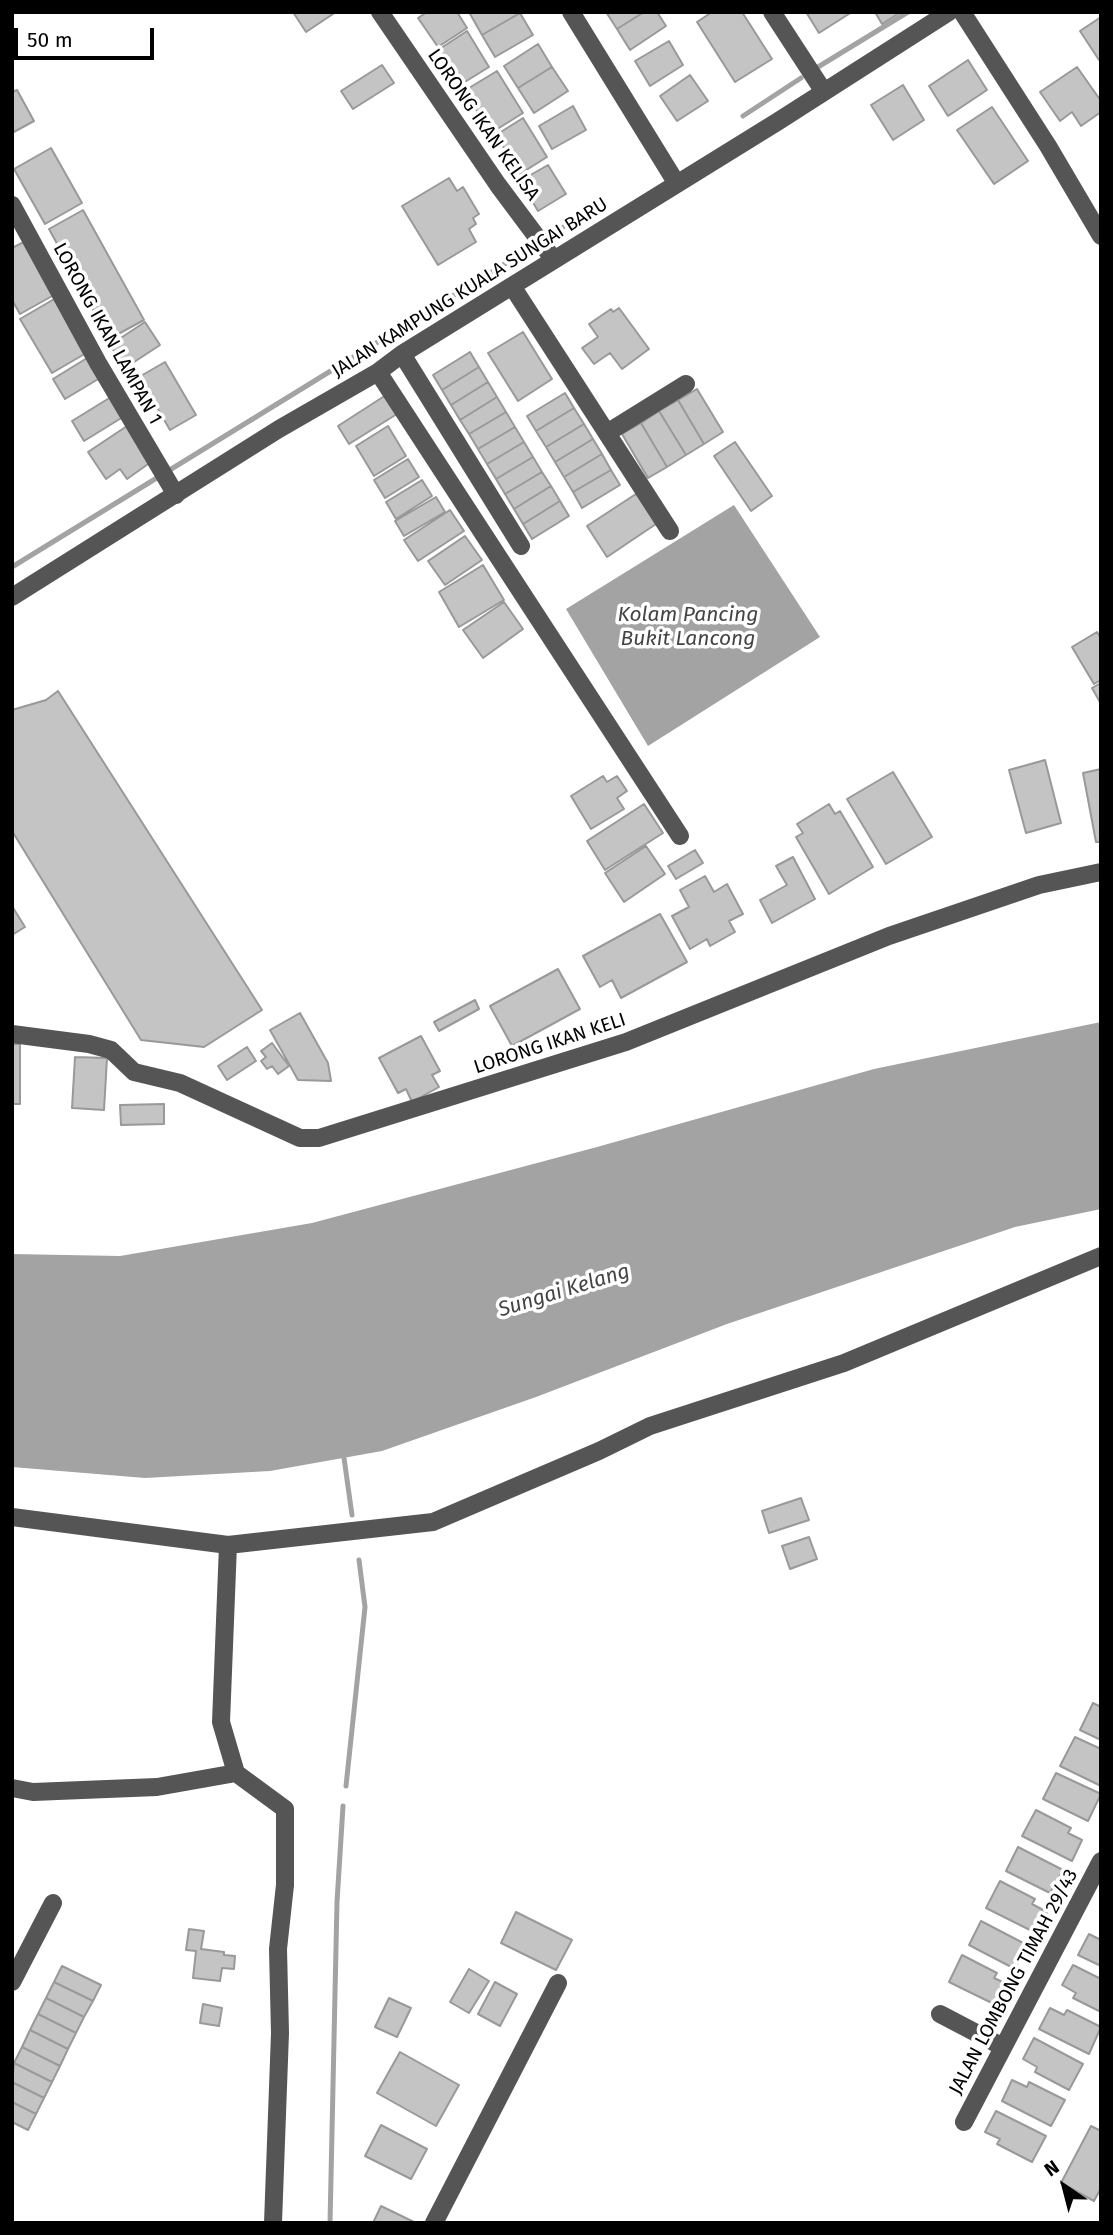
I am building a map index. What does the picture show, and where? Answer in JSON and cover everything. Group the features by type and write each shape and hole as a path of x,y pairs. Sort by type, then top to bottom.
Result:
{"street":[{"name":"LORONG IKAN KELISA","path":"380,12 498,185 554,260"},
{"path":"571,12 677,184"},
{"path":"772,12 824,92"},
{"name":"JALAN KAMPUNG KUALA SUNGAI BARU","path":"12,597 171,488 378,372 402,354 949,12"},
{"path":"962,12 1048,146 1101,236"},
{"name":"LORONG IKAN LAMPAN 1","path":"12,205 98,363 171,488"},
{"path":"512,286 670,531"},
{"path":"402,354 521,546"},
{"path":"378,372 680,836"},
{"path":"607,433 686,384"},
{"name":"LORONG IKAN KELI","path":"12,1034 89,1044 111,1051 134,1072 180,1083 300,1138 319,1138 626,1042 889,936 1039,885 1101,872"},
{"path":"12,1517 228,1545 433,1522 599,1451 650,1426 844,1363 1101,1256"},
{"path":"228,1545 221,1722 236,1773 285,1809 284,1906 278,1949 281,2033 273,2223"},
{"path":"12,1788 33,1792 157,1787 236,1773"},
{"name":"JALAN LOMBONG TIMAH 29/43","path":"964,2122 1101,1861"},
{"path":"12,1982 53,1903"},
{"path":"434,2223 558,1983"},
{"path":"940,2014 1003,2047"}],"water":[{"name":"Kolam Pancing Bukit Lancong","path":"734,505 820,637 648,746 566,609"},
{"name":"Sungai Kelang","path":"1101,1022 1101,1209 1015,1227 727,1324 536,1397 382,1451 270,1471 145,1478 12,1467 12,1254 120,1256 312,1223 874,1069"}],"building":[{"path":"293,12 336,12 306,32"},
{"path":"427,12 457,12 467,28 438,47 418,18"},
{"path":"469,12 519,12 520,13 482,35"},
{"path":"606,12 644,12 617,29"},
{"path":"644,12 657,12 666,26 630,50 617,29"},
{"path":"712,12 742,12 772,59 735,82 697,22"},
{"path":"806,12 852,12 819,33"},
{"path":"875,12 901,12 882,24"},
{"path":"520,13 533,35 495,57 482,35"},
{"path":"1101,17 1101,59 1099,60 1080,31"},
{"path":"467,31 489,67 460,85 438,50"},
{"path":"669,41 683,65 650,86 635,61"},
{"path":"538,44 552,67 518,88 504,66"},
{"path":"968,60 987,90 948,116 929,86"},
{"path":"382,65 394,83 353,109 341,91"},
{"path":"552,67 568,91 534,113 518,88"},
{"path":"1077,67 1101,101 1101,112 1081,126 1072,112 1060,121 1040,92"},
{"path":"497,71 523,113 491,133 464,91"},
{"path":"690,75 708,101 677,121 660,96"},
{"path":"903,85 924,120 893,140 871,105"},
{"path":"17,90 34,121 12,133 12,92"},
{"path":"573,106 586,130 552,149 539,126"},
{"path":"992,107 1028,161 994,184 957,130"},
{"path":"523,118 547,157 520,174 496,135"},
{"path":"51,148 82,203 45,224 14,169"},
{"path":"548,165 566,194 538,211 520,181"},
{"path":"449,178 457,191 463,187 479,214 473,218 476,224 469,229 476,242 438,265 402,206"},
{"path":"83,210 144,320 109,339 49,229"},
{"path":"24,242 54,295 20,314 12,300 12,248"},
{"path":"56,298 88,352 52,373 20,319"},
{"path":"619,308 649,349 622,369 610,353 594,364 582,348 598,337 589,324 611,309 613,312"},
{"path":"145,322 160,345 125,368 110,345"},
{"path":"523,332 552,379 518,401 488,353"},
{"path":"470,352 479,367 442,390 433,375"},
{"path":"87,358 100,378 65,399 53,379"},
{"path":"165,362 196,415 170,430 139,377"},
{"path":"479,367 488,382 451,405 442,390"},
{"path":"488,382 497,397 460,420 451,405"},
{"path":"697,389 723,432 704,444 678,400"},
{"path":"565,393 574,408 536,431 527,416"},
{"path":"386,395 397,414 349,444 338,426"},
{"path":"111,397 123,417 84,441 72,421"},
{"path":"497,397 506,412 469,434 460,420"},
{"path":"678,400 704,444 686,455 659,411"},
{"path":"574,408 584,424 546,447 536,431"},
{"path":"659,411 686,455 667,467 641,423"},
{"path":"506,412 515,427 478,449 469,434"},
{"path":"641,423 667,467 648,478 622,434"},
{"path":"584,424 593,439 555,462 546,447"},
{"path":"127,426 151,462 127,479 120,469 106,479 88,452"},
{"path":"388,426 406,456 374,476 356,446"},
{"path":"515,427 524,442 487,464 478,449"},
{"path":"593,439 602,454 564,477 555,462"},
{"path":"524,442 533,457 496,479 487,464"},
{"path":"735,442 772,496 751,511 714,456"},
{"path":"602,454 611,470 573,492 564,477"},
{"path":"533,457 542,472 505,494 496,479"},
{"path":"408,459 419,477 385,498 374,480"},
{"path":"611,470 620,485 582,508 573,492"},
{"path":"542,472 551,486 514,509 505,494"},
{"path":"422,480 432,496 396,519 386,502"},
{"path":"551,486 560,501 523,524 514,509"},
{"path":"639,492 659,522 607,557 587,526"},
{"path":"436,497 445,512 404,536 395,521"},
{"path":"560,501 569,516 532,539 523,524"},
{"path":"450,510 464,531 418,561 404,540"},
{"path":"465,536 482,560 445,585 428,561"},
{"path":"483,565 504,600 459,627 439,592"},
{"path":"504,602 523,629 483,658 463,630"},
{"path":"1097,632 1101,638 1101,680 1094,684 1072,647"},
{"path":"1101,683 1101,704 1092,688"},
{"path":"58,691 262,1010 204,1047 141,1040 12,831 12,710 46,700"},
{"path":"1045,760 1061,823 1026,833 1009,770"},
{"path":"1101,769 1101,842 1096,842 1083,773"},
{"path":"893,772 932,837 886,864 847,799"},
{"path":"603,776 607,782 617,776 627,791 617,798 624,809 591,829 571,796"},
{"path":"644,804 663,833 605,870 587,841"},
{"path":"829,804 835,814 840,811 873,867 829,894 796,837 803,833 797,824"},
{"path":"646,846 665,874 624,902 605,873"},
{"path":"695,850 703,863 676,879 668,866"},
{"path":"793,857 815,899 772,923 760,900 787,885 776,866"},
{"path":"705,876 714,892 727,884 743,914 729,921 735,932 710,946 707,939 690,949 672,916 689,907 680,890"},
{"path":"12,906 25,927 12,935"},
{"path":"660,914 687,962 621,998 612,980 600,987 583,956"},
{"path":"558,969 580,1009 512,1046 490,1006"},
{"path":"475,1000 479,1009 439,1031 434,1022"},
{"path":"300,1013 328,1063 331,1081 298,1080 270,1030"},
{"path":"421,1036 440,1071 432,1075 439,1087 412,1102 406,1089 398,1093 379,1058"},
{"path":"272,1043 289,1066 278,1074 272,1066 267,1069 261,1061 266,1057 261,1051"},
{"path":"12,1044 20,1044 20,1104 12,1104"},
{"path":"247,1047 256,1061 227,1080 218,1066"},
{"path":"75,1057 107,1058 104,1110 72,1108"},
{"path":"164,1104 164,1124 121,1125 120,1105"},
{"path":"801,1498 809,1520 769,1533 762,1511"},
{"path":"809,1537 817,1559 790,1569 782,1546"},
{"path":"1093,1703 1101,1707 1101,1740 1080,1730"},
{"path":"1075,1737 1101,1749 1101,1786 1060,1766"},
{"path":"1056,1773 1101,1794 1088,1821 1043,1799"},
{"path":"1036,1810 1071,1828 1068,1833 1082,1840 1072,1861 1022,1836"},
{"path":"1018,1847 1063,1870 1050,1893 1006,1871"},
{"path":"1000,1881 1035,1899 1032,1904 1047,1912 1036,1933 986,1908"},
{"path":"516,1912 572,1940 556,1970 501,1943"},
{"path":"981,1921 1027,1945 1015,1969 969,1945"},
{"path":"189,1929 204,1931 201,1949 235,1956 234,1969 222,1968 220,1981 193,1978 196,1951 186,1950"},
{"path":"1089,1934 1101,1940 1101,1966 1078,1955"},
{"path":"962,1955 997,1973 994,1978 1009,1985 998,2006 949,1982"},
{"path":"1073,1965 1101,1979 1101,2012 1073,1998 1076,1993 1062,1985"},
{"path":"62,1966 101,1985 93,2001 54,1982"},
{"path":"469,1969 489,1981 469,2013 450,2002"},
{"path":"54,1982 93,2001 84,2017 46,1998"},
{"path":"495,1982 517,1994 500,2026 478,2014"},
{"path":"46,1998 84,2017 76,2033 38,2014"},
{"path":"389,1998 411,2008 397,2037 375,2027"},
{"path":"203,2004 222,2008 219,2026 200,2023"},
{"path":"1050,2008 1064,2015 1067,2010 1101,2027 1089,2054 1039,2029"},
{"path":"38,2014 76,2033 68,2049 30,2030"},
{"path":"30,2030 68,2049 60,2066 22,2047"},
{"path":"1034,2038 1083,2064 1069,2090 1035,2072 1037,2067 1023,2059"},
{"path":"22,2047 60,2066 52,2082 14,2063"},
{"path":"400,2052 459,2085 436,2126 377,2093"},
{"path":"14,2063 52,2082 44,2098 12,2082"},
{"path":"1012,2080 1027,2087 1029,2082 1065,2100 1051,2126 1002,2101"},
{"path":"12,2082 44,2098 36,2114 12,2102"},
{"path":"12,2102 36,2114 28,2130 12,2122"},
{"path":"996,2111 1046,2136 1032,2162 997,2144 1000,2139 985,2132"},
{"path":"381,2125 427,2149 411,2179 365,2156"},
{"path":"1091,2126 1101,2131 1101,2188 1094,2201 1061,2183"},
{"path":"381,2206 416,2223 373,2223"}],"waterway":[{"path":"818,67 908,12"},
{"path":"743,116 801,78"},
{"path":"544,239 589,211"},
{"path":"12,567 529,249"},
{"path":"344,1458 352,1515"},
{"path":"346,1786 365,1607 359,1560"},
{"path":"330,2223 337,1902 343,1806"}]}
